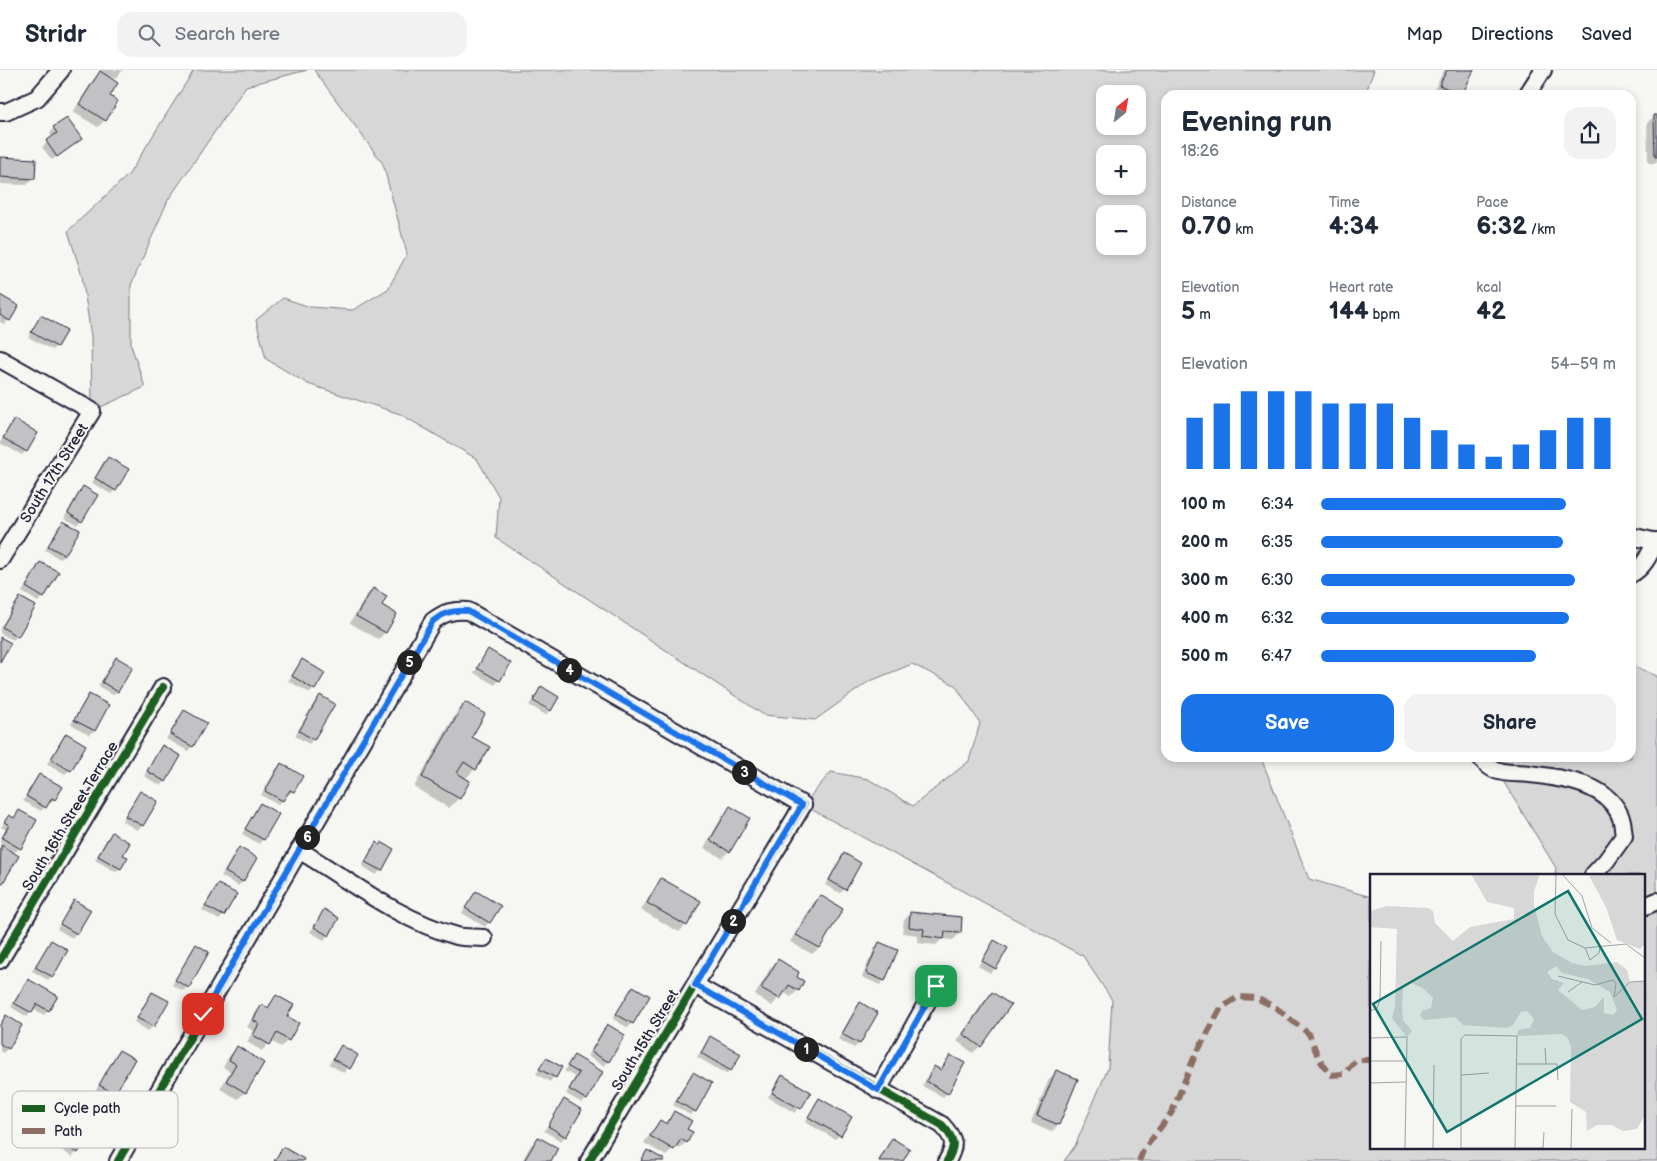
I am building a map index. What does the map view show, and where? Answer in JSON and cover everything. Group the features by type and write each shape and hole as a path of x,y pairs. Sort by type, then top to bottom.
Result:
{"street":[{"path":"0,112 6,112 37,98 61,70"},
{"path":"1530,90 1543,70"},
{"name":"South 17th Street","path":"0,359 92,411 1,557"},
{"path":"1636,537 1656,542 1646,561 1636,572"},
{"name":"South 15th Street","path":"299,850 433,621 443,613 455,610 468,611 802,805 589,1161"},
{"name":"South 16th Street Terrace","path":"0,960 163,687"},
{"path":"1484,762 1487,766 1502,772 1568,780 1596,790 1613,804 1622,820 1624,836 1594,874"},
{"path":"159,1091 299,850 390,907 426,925 459,936 484,938"},
{"path":"1644,907 1657,901"},
{"path":"695,985 942,1125 952,1136 953,1146 947,1161"},
{"path":"878,1090 936,986"},
{"path":"118,1161 126,1148"}],"shaded area":[{"path":"194,70 307,70 246,86 168,200 131,285 131,345 145,387 92,411 91,336 82,276 68,231 129,174"},
{"path":"314,70 1374,70 1367,90 1161,90 1161,762 1263,762 1309,879 1370,897 1370,1148 1644,1148 1644,874 1555,874 1556,868 1491,762 1636,762 1636,667 1657,676 1657,1161 1064,1161 1075,1146 1108,1068 1112,1000 1083,956 803,805 831,772 868,779 913,806 969,761 980,723 955,685 912,664 868,682 815,720 764,715 496,538 499,497 477,459 400,414 308,384 266,359 256,320 283,298 310,307 353,310 388,289 407,254 383,164"}],"building":[{"path":"1447,70 1474,70 1464,90 1450,90 1439,85"},
{"path":"100,71 118,83 110,96 118,101 106,121 79,104"},
{"path":"1654,115 1657,115 1657,157 1655,157"},
{"path":"67,118 82,139 57,157 46,141 57,133 53,127"},
{"path":"0,157 36,159 35,179 0,177"},
{"path":"0,295 19,306 10,321 0,315"},
{"path":"41,315 67,330 57,347 31,332"},
{"path":"14,419 38,433 27,452 3,438"},
{"path":"108,457 129,469 116,491 95,478"},
{"path":"83,486 98,495 82,522 68,513"},
{"path":"63,521 80,530 65,555 48,546"},
{"path":"40,562 59,572 44,598 26,587"},
{"path":"373,588 387,596 382,605 397,614 386,633 356,616"},
{"path":"20,597 36,606 18,637 2,627"},
{"path":"0,637 11,643 0,662"},
{"path":"488,649 511,663 500,681 477,668"},
{"path":"116,657 133,667 118,692 102,682"},
{"path":"302,659 325,673 315,690 292,676"},
{"path":"541,686 559,697 551,711 533,701"},
{"path":"89,694 109,705 95,731 74,720"},
{"path":"320,695 335,704 314,740 299,731"},
{"path":"465,702 485,714 472,737 490,747 476,770 464,762 457,773 470,781 460,799 422,777"},
{"path":"184,710 207,723 193,747 170,734"},
{"path":"66,733 86,745 71,771 51,759"},
{"path":"162,745 181,756 166,782 147,771"},
{"path":"281,763 303,776 294,792 290,790 283,801 265,791"},
{"path":"39,774 63,787 55,800 52,798 46,808 26,796"},
{"path":"140,791 158,801 143,826 125,816"},
{"path":"260,803 279,814 264,840 245,829"},
{"path":"730,806 750,818 730,852 710,840"},
{"path":"19,810 37,820 21,849 2,838 9,825 4,822 9,815 14,818"},
{"path":"112,832 130,843 123,855 128,857 121,869 98,856"},
{"path":"376,842 380,845 381,842 394,849 382,871 365,862"},
{"path":"1,845 19,856 3,883 0,882"},
{"path":"239,847 257,858 243,882 225,872"},
{"path":"844,853 861,863 846,890 829,880"},
{"path":"661,878 701,901 687,926 647,903"},
{"path":"218,884 237,894 224,916 205,906"},
{"path":"476,891 501,906 490,923 465,908"},
{"path":"820,895 843,909 820,948 796,935"},
{"path":"74,900 91,910 77,934 60,924"},
{"path":"324,909 339,918 329,936 314,927"},
{"path":"910,912 962,917 961,933 945,932 944,939 923,936 924,929 909,927"},
{"path":"51,940 68,950 53,977 35,967"},
{"path":"994,940 1008,948 996,969 982,961"},
{"path":"879,942 898,950 885,981 866,973"},
{"path":"196,944 209,952 189,988 175,980"},
{"path":"778,959 799,972 797,977 804,981 799,991 789,985 780,999 761,988"},
{"path":"28,979 58,996 49,1011 37,1004 32,1013 14,1003"},
{"path":"633,986 650,996 633,1024 616,1014"},
{"path":"152,992 169,1001 154,1027 137,1018"},
{"path":"992,992 1011,1005 981,1047 963,1034"},
{"path":"276,995 294,1005 287,1016 299,1023 289,1041 277,1033 270,1045 253,1035 259,1024 253,1020 262,1004 268,1008"},
{"path":"860,1002 878,1013 860,1044 842,1034"},
{"path":"6,1015 22,1025 9,1049 0,1044 0,1025"},
{"path":"607,1024 625,1035 609,1062 591,1052"},
{"path":"710,1036 741,1054 731,1071 701,1053"},
{"path":"341,1045 358,1055 350,1069 333,1059"},
{"path":"237,1046 264,1063 246,1093 226,1081 236,1064 229,1060"},
{"path":"119,1050 135,1059 117,1091 110,1091 99,1085"},
{"path":"574,1055 603,1072 587,1100 569,1089 579,1073 567,1066"},
{"path":"950,1055 965,1063 948,1094 926,1081 934,1066 941,1070"},
{"path":"546,1058 562,1067 556,1078 539,1069"},
{"path":"1056,1070 1078,1079 1059,1125 1037,1116"},
{"path":"693,1072 712,1083 696,1112 676,1101"},
{"path":"782,1075 811,1092 801,1109 772,1093"},
{"path":"819,1098 852,1117 841,1136 808,1117"},
{"path":"564,1099 582,1110 566,1137 548,1126"},
{"path":"674,1111 692,1121 687,1129 693,1132 687,1143 681,1139 674,1150 650,1136 660,1120 667,1124"},
{"path":"538,1137 558,1148 551,1161 524,1161"},
{"path":"892,1138 910,1149 903,1161 879,1161"},
{"path":"283,1147 304,1159 303,1161 274,1161"},
{"path":"70,1148 81,1148 78,1153"},
{"path":"647,1150 665,1160 641,1161"}],"marked path":[{"path":"1139,1161 1143,1151 1172,1112 1194,1058 1221,1008 1238,997 1256,998 1275,1007 1309,1034 1319,1059 1331,1075 1343,1074 1356,1060 1370,1060"}],"cycle path":[{"path":"159,1091 433,621 453,611 468,611 803,805 589,1161"},
{"path":"0,960 163,687"},
{"path":"695,985 942,1125 950,1134 953,1142 952,1151 947,1161"},
{"path":"118,1161 126,1148"}],"route":[{"path":"203,1014 433,621 443,613 455,610 468,611 802,805 695,985 878,1090 936,986"}]}
